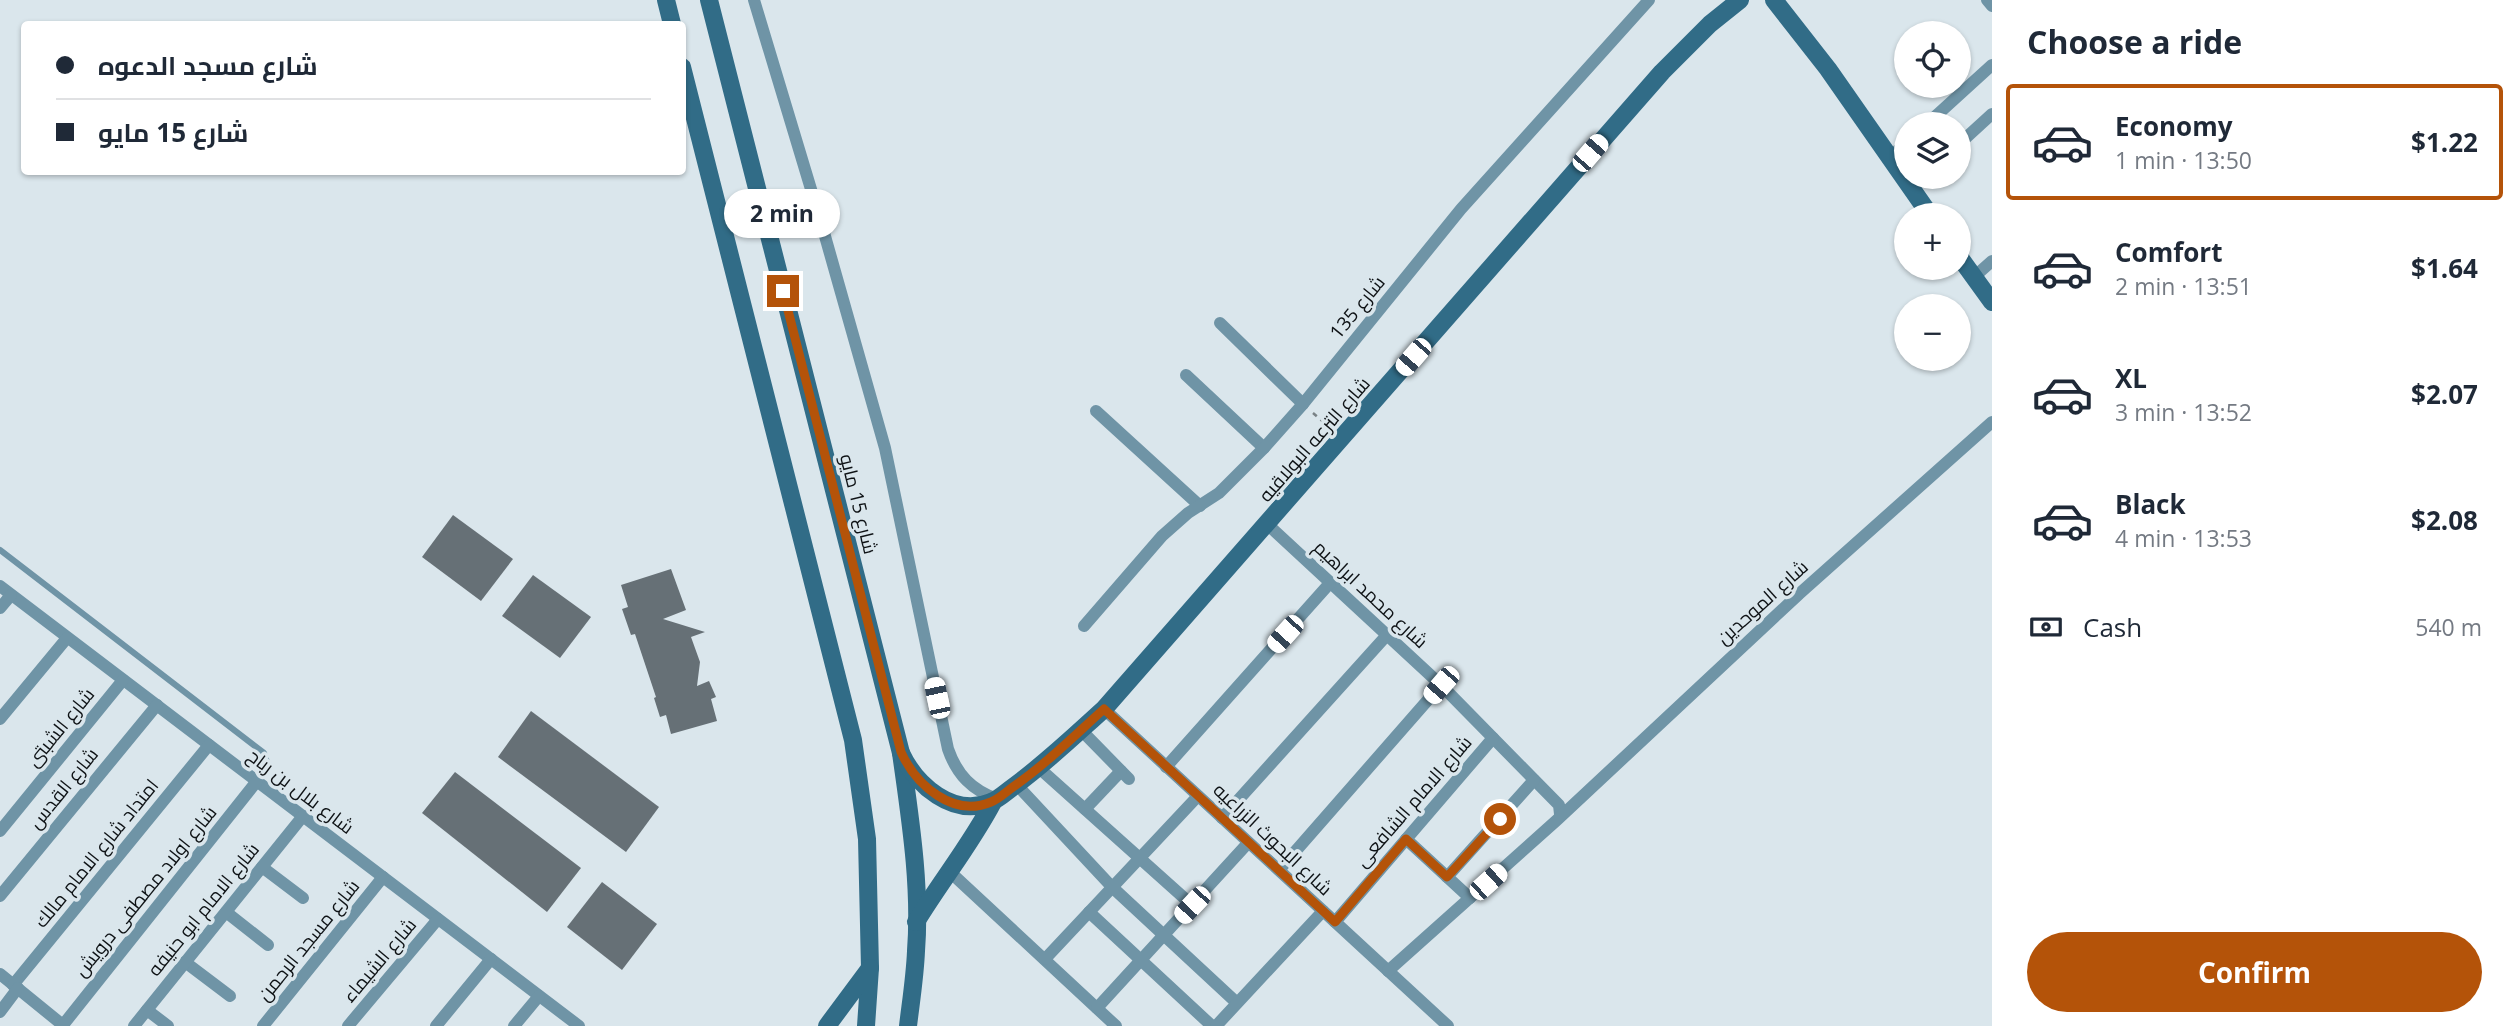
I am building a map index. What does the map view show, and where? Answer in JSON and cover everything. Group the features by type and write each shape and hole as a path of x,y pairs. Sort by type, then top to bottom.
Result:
{"main road":[{"path":"666,0 671,21"},
{"name":"شارع 15 مايو","path":"709,0 901,752 914,848 916,922 916,950 908,1026"},
{"name":"شارع الترعه البولاقيه","path":"916,922 968,846 995,800 1039,768 1104,709 1661,72 1710,24 1741,0"},
{"path":"1774,0 1828,69 1921,203"},
{"path":"686,82 853,740 867,839 870,968 866,1026"},
{"path":"1971,273 1992,302"},
{"path":"901,752 916,778 938,796 965,806 995,800"},
{"path":"827,1026 870,968"}],"street":[{"path":"754,0 885,447 948,749 966,781 995,800"},
{"name":"شارع 135","path":"1084,626 1175,523 1219,493 1264,448 1303,404 1461,209 1649,0"},
{"path":"1987,0 1992,6"},
{"path":"1940,112 1992,65"},
{"path":"1971,133 1992,114"},
{"path":"1889,158 1894,154"},
{"path":"1974,277 1992,261"},
{"path":"1220,323 1303,404"},
{"path":"1186,375 1264,448"},
{"path":"1096,411 1200,506"},
{"name":"شارع الموحدين","path":"1388,971 1799,594 1992,422"},
{"name":"شارع محمد ابراهيم","path":"1267,524 1441,685 1559,805 1560,814"},
{"path":"1166,767 1331,583"},
{"path":"0,608 5,591"},
{"name":"شارع بلال بن رباح","path":"5,591 579,1026"},
{"path":"1222,818 1387,635"},
{"path":"0,719 67,638"},
{"name":"شارع الشبتى","path":"0,831 123,680"},
{"path":"1279,870 1441,685"},
{"name":"شارع القدس","path":"0,896 157,705"},
{"name":"شارع البحوث الزراعيه","path":"1104,709 1448,1026"},
{"path":"1081,730 1125,775 1085,809"},
{"name":"شارع الامام الشافعى","path":"1335,922 1493,738"},
{"name":"امتداد شارع الامام مالك","path":"0,1012 16,986 209,745"},
{"path":"1039,768 1192,905"},
{"path":"1447,877 1534,780"},
{"name":"شارع اولاد مصطفى درويش","path":"64,1025 257,781"},
{"path":"1017,785 1112,887 1237,1003"},
{"path":"1045,959 1198,796"},
{"name":"شارع الامام ابو حنيفه","path":"134,1026 303,816"},
{"path":"1406,839 1470,898"},
{"path":"1097,1008 1248,843"},
{"path":"262,867 303,898"},
{"path":"949,871 1116,1026"},
{"name":"شارع مسجد الرحمن","path":"263,1026 383,877"},
{"path":"1089,912 1214,1026 1323,911"},
{"path":"226,912 268,945"},
{"name":"شارع الشيماء","path":"348,1026 439,919"},
{"path":"436,1026 491,959"},
{"path":"186,962 230,996"},
{"path":"0,974 64,1025"},
{"path":"514,1026 540,996"},
{"path":"147,1010 168,1026"}],"lane":[{"path":"0,550 264,754 268,765 257,781"}],"path":[{"path":"1303,404 1342,439"}],"building":[{"path":"453,515 513,559 481,601 422,557"},
{"path":"671,569 686,610 663,619 705,632 691,637 700,662 697,686 709,681 716,697 711,699 717,721 671,734 666,715 660,717 635,634 631,635 622,609 628,607 621,585"},
{"path":"533,575 591,617 560,658 502,616"},
{"path":"531,711 659,807 626,852 498,757"},
{"path":"455,772 581,868 547,912 422,813"},
{"path":"602,882 657,924 622,970 567,927"}],"route":[{"path":"783,291 901,752 907,766 926,788 951,802 965,806 993,802 1039,768 1104,709 1335,922 1406,839 1447,877 1500,819"}]}
